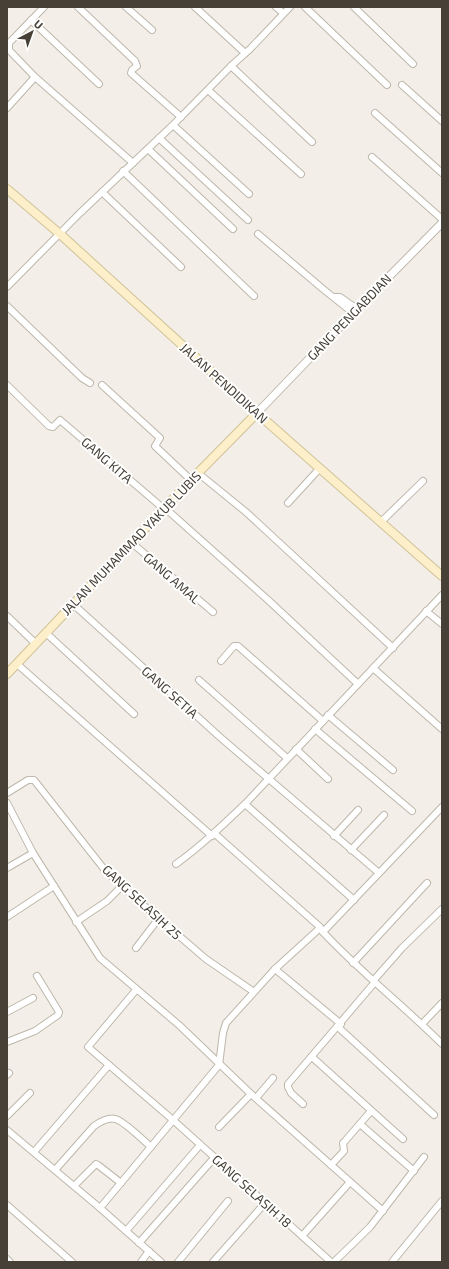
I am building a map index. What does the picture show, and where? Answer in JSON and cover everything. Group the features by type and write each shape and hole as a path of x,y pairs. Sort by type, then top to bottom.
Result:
{"main road":[{"name":"JALAN PENDIDIKAN","path":"7,189 60,234 257,413 442,576"},
{"name":"JALAN MUHAMMAD YAKUB LUBIS","path":"8,672 164,508 257,413"}],"street":[{"path":"44,7 9,43 8,47 10,53 35,77 133,163"},
{"path":"78,7 135,61 137,66 131,73 181,117"},
{"path":"126,7 152,30"},
{"path":"195,7 245,53"},
{"path":"276,7 283,13"},
{"path":"7,287 123,171 160,138 290,7"},
{"path":"305,7 387,86"},
{"path":"354,7 412,64"},
{"path":"31,20 99,84"},
{"path":"230,66 312,142"},
{"path":"7,108 35,77"},
{"path":"402,85 442,121"},
{"path":"208,90 301,174"},
{"path":"375,113 442,173"},
{"path":"173,125 249,194"},
{"path":"160,138 248,220"},
{"path":"148,149 233,229"},
{"path":"372,157 442,219"},
{"path":"123,171 254,296"},
{"path":"102,192 180,267"},
{"name":"GANG PENGABDIAN","path":"257,413 442,223"},
{"path":"258,234 334,297 340,296 355,311"},
{"path":"7,306 82,378 90,383"},
{"name":"GANG KITA","path":"7,385 49,426 53,427 60,420 164,508"},
{"path":"102,385 160,438 155,446 191,480"},
{"path":"288,503 320,468"},
{"path":"198,473 246,512 393,648"},
{"path":"381,522 423,481"},
{"path":"164,508 267,599 358,684"},
{"name":"GANG AMAL","path":"132,543 213,612"},
{"path":"176,864 194,851 245,804 442,595"},
{"name":"GANG SETIA","path":"73,604 268,778 379,873"},
{"path":"426,611 442,624"},
{"path":"7,616 36,644"},
{"path":"46,633 134,714"},
{"path":"221,661 234,646 238,646 323,721"},
{"path":"17,664 321,930 353,963 442,1043"},
{"path":"373,668 442,729"},
{"path":"199,680 287,758"},
{"path":"328,715 393,770"},
{"path":"315,729 412,811"},
{"path":"296,749 328,779"},
{"name":"GANG SELASIH 25","path":"7,793 28,780 34,780 104,869 206,959 254,992"},
{"path":"7,803 33,853 100,958 179,1025 219,1065 383,1211"},
{"path":"245,804 354,900"},
{"path":"100,1208 219,1065 224,1027 275,969 354,900 442,807"},
{"path":"334,836 358,810"},
{"path":"351,850 384,815"},
{"path":"7,868 33,853"},
{"path":"353,963 427,883"},
{"path":"7,917 54,886"},
{"path":"76,922 103,904 122,886"},
{"path":"303,1104 291,1093 288,1087 291,1080 339,1026 402,948 442,909"},
{"path":"136,948 159,918"},
{"path":"275,969 339,1026 434,1115"},
{"path":"7,1042 35,1031 58,1015 59,1012 37,976"},
{"name":"GANG SELASIH 18","path":"136,990 88,1047 173,1120 331,1262"},
{"path":"7,1012 33,998"},
{"path":"422,1024 442,1003"},
{"path":"312,1057 403,1139"},
{"path":"34,1152 109,1065"},
{"path":"219,1127 273,1078"},
{"path":"7,1116 30,1093"},
{"path":"331,1165 344,1151 343,1143 371,1111"},
{"path":"55,1170 94,1126 113,1118 121,1121 151,1147"},
{"path":"360,1124 414,1171"},
{"path":"7,1130 100,1208 161,1262"},
{"path":"126,1231 200,1145"},
{"path":"334,1262 370,1227 424,1157"},
{"path":"140,1243 214,1158"},
{"path":"74,1186 96,1164 121,1183"},
{"path":"302,1236 350,1182"},
{"path":"178,1262 228,1201"},
{"path":"392,1262 442,1201"},
{"path":"213,1262 264,1202"},
{"path":"7,1205 72,1262"},
{"path":"141,1262 149,1251"},
{"path":"7,1259 10,1262"}]}
